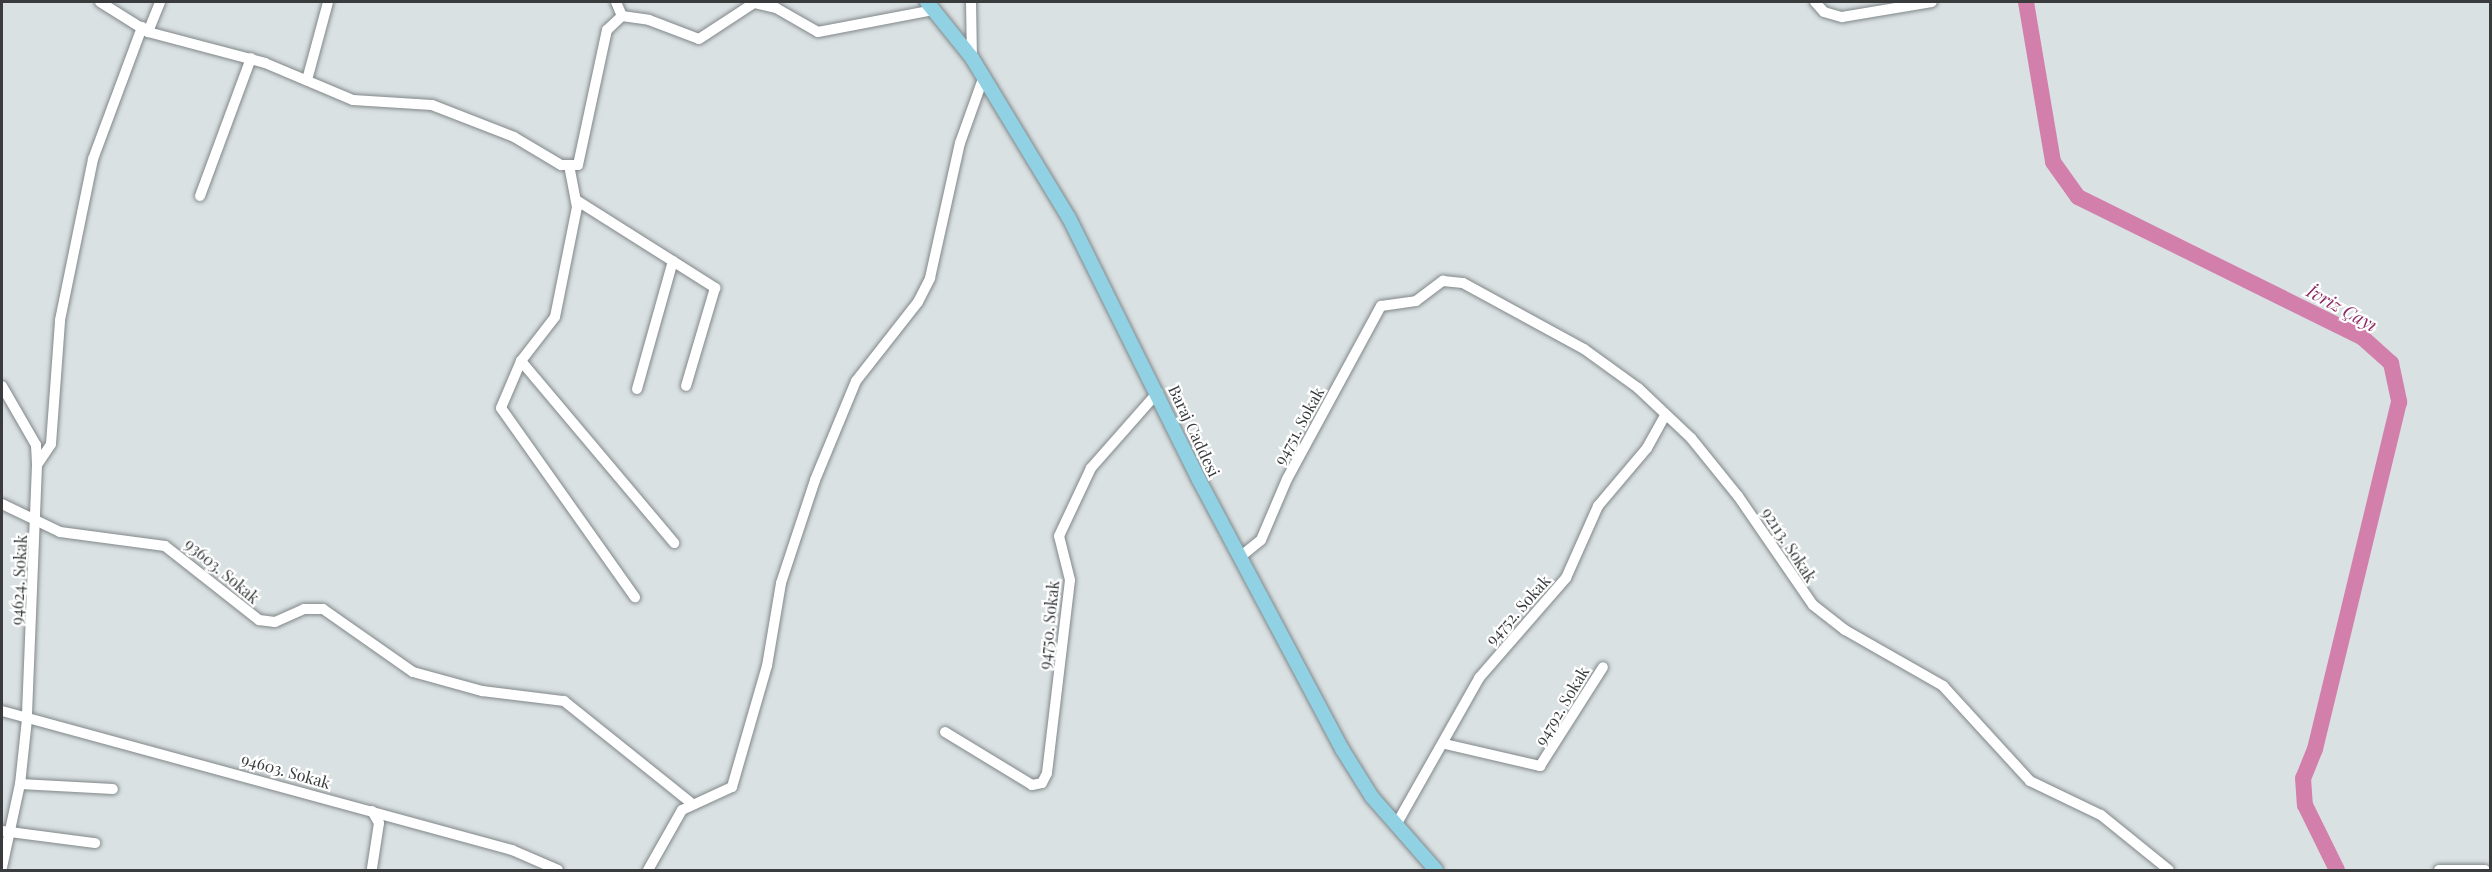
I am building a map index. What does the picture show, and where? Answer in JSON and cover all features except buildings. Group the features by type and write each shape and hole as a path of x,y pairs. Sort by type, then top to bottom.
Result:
{"main road":[{"name":"Baraj Caddesi","path":"930,6 984,76 1069,218 1240,557 1342,748 1396,825 1436,870"}],"street":[{"path":"99,2 145,30 251,58 353,100 432,105 514,137 561,165 578,165 607,30 622,16"},
{"path":"37,465 51,444 60,320 93,159 145,30 160,2"},
{"path":"307,80 328,2"},
{"path":"616,2 622,16"},
{"path":"971,2 972,58"},
{"path":"1815,2 1824,12 1842,17 1932,2"},
{"path":"622,16 649,20 699,39 754,3 776,8 818,32 930,6"},
{"path":"200,196 251,58"},
{"path":"648,870 690,802 728,792 736,777 767,666 781,583 815,480 856,381 914,308 930,278 956,162 984,76"},
{"path":"569,165 576,200 555,318 521,362 501,408 635,597"},
{"path":"576,200 715,288 686,386"},
{"path":"637,389 672,261"},
{"name":"92113. Sokak","path":"1381,306 1416,302 1443,281 1463,282 1602,360 1664,417 1691,438 1743,502 1813,605 1845,630 1943,686 2020,773 2101,815 2169,870"},
{"name":"94751. Sokak","path":"1240,557 1261,540 1287,478 1381,306"},
{"path":"521,362 674,543"},
{"name":"94624. Sokak","path":"2,386 36,446 37,465 27,719 20,784 5,832 2,867"},
{"name":"94750. Sokak","path":"945,732 1032,785 1042,783 1047,773 1070,580 1059,536 1091,468 1158,392"},
{"name":"94752. Sokak","path":"1396,825 1445,744 1479,678 1566,578 1598,506 1647,448 1664,417"},
{"name":"93603. Sokak","path":"2,504 36,523 76,535 165,546 259,620 275,622 304,609 331,611 413,672 482,691 564,701 690,802"},
{"name":"94792. Sokak","path":"1445,744 1540,766 1603,667"},
{"name":"94603. Sokak","path":"2,711 528,855 558,870"},
{"path":"20,784 113,789"},
{"path":"372,811 379,822 372,868"},
{"path":"5,832 95,843"},
{"path":"2439,870 2485,870"}],"waterway":[{"name":"İvriz Çayı","path":"2026,2 2053,162 2078,197 2363,338 2391,363 2399,402 2315,749 2303,778 2305,805 2337,870"}]}
